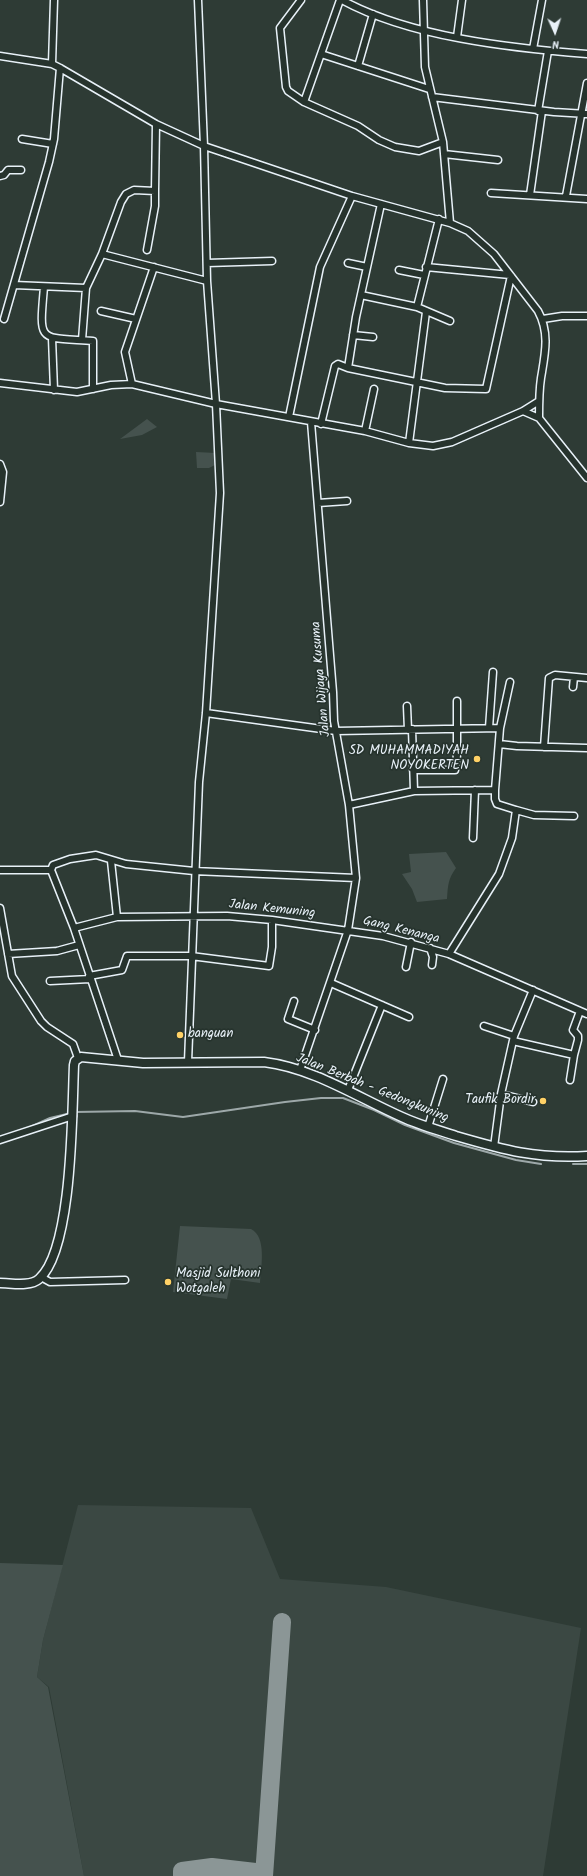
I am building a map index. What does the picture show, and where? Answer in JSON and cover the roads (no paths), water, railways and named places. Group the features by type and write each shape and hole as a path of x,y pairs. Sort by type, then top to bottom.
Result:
{"main road":[{"name":"Jalan Berbah - Gedongkuning","path":"78,1058 90,1057 143,1063 266,1062 300,1070 348,1090 402,1118 494,1147 528,1155 557,1158 587,1156"},
{"path":"0,1282 30,1283 41,1276 57,1242 64,1218 74,1065 78,1058"}],"street":[{"path":"52,64 54,0"},
{"path":"188,1062 194,871 199,782 206,713 220,493 216,404 206,263 204,146 198,0"},
{"path":"301,0 282,24 280,35 288,90 304,102 358,126 379,140 394,146 419,150 443,142"},
{"path":"304,102 341,0 355,3 373,14 425,31 533,49 587,54"},
{"path":"423,0 425,68 443,142 450,223"},
{"path":"456,37 462,0"},
{"path":"533,49 542,0"},
{"path":"358,66 373,14"},
{"path":"530,195 548,51"},
{"path":"321,54 429,89"},
{"path":"0,56 52,64 156,124 204,146 352,196 450,223 468,231 478,239 511,275 543,319 546,345 539,401 539,418"},
{"path":"4,319 32,228 53,144 60,68"},
{"path":"566,196 584,114 587,84"},
{"path":"432,97 540,111 584,114"},
{"path":"146,250 154,206 156,124"},
{"path":"22,139 53,144"},
{"path":"444,154 498,160"},
{"path":"0,176 4,175 8,170 21,170"},
{"path":"82,340 86,288 102,254 121,202 126,194 134,190 155,191"},
{"path":"491,193 587,198"},
{"path":"289,417 320,267 352,196"},
{"path":"348,368 361,295 381,204"},
{"path":"417,307 438,220"},
{"path":"102,254 207,281"},
{"path":"206,263 272,261"},
{"path":"348,263 367,267"},
{"path":"426,267 511,275"},
{"path":"132,384 125,352 154,268"},
{"path":"399,270 424,275"},
{"path":"321,424 335,366 338,364 348,368 445,388 486,389 511,275"},
{"path":"14,285 86,288"},
{"path":"44,287 42,328 45,334 52,338 93,341 93,389"},
{"path":"361,295 417,307 450,321"},
{"path":"101,311 136,319"},
{"path":"409,443 426,312"},
{"path":"543,319 562,316 587,316"},
{"path":"353,335 373,337"},
{"path":"52,338 54,390"},
{"path":"0,383 77,392 111,385 132,384 216,404 365,432 409,443 433,446 442,446 523,411 539,401"},
{"path":"365,432 374,389"},
{"path":"523,411 539,418 584,469 587,478"},
{"name":"Jalan Wijaya Kusuma","path":"300,1070 331,984 348,930 356,878 349,805 336,731 311,422"},
{"path":"0,464 3,472 0,502"},
{"path":"318,503 347,501"},
{"path":"489,728 493,672"},
{"path":"544,747 549,678 555,675 587,678"},
{"path":"573,687 574,677"},
{"path":"510,682 500,728 495,790 497,804 534,815 574,816"},
{"path":"413,770 455,770 458,728 457,701"},
{"path":"407,706 414,791"},
{"path":"206,713 336,731 500,728"},
{"path":"499,744 587,748"},
{"path":"473,838 475,790"},
{"path":"349,805 414,791 495,790"},
{"path":"449,954 499,874 512,838 516,810"},
{"path":"118,1060 89,977 74,928 51,870 53,865 58,862 91,855 100,856 111,861 194,871 356,878"},
{"path":"111,861 117,917"},
{"path":"0,870 51,870"},
{"path":"0,908 12,976 20,991 47,1027 73,1044 78,1058"},
{"name":"Jalan Kemuning","path":"74,928 117,917 227,916 348,930"},
{"path":"50,981 89,977 122,970 127,956 191,956 269,966 272,947 272,920"},
{"name":"Gang Kenanga","path":"348,930 411,942 449,954 587,1014"},
{"path":"406,967 411,942"},
{"path":"8,954 57,951 79,945"},
{"path":"430,948 433,957 432,965"},
{"path":"331,984 409,1017"},
{"path":"494,1147 501,1094 514,1038 533,990"},
{"path":"294,1002 288,1019 315,1030"},
{"path":"348,1090 382,1005"},
{"path":"570,1080 578,1040 578,1036 574,1030 580,1011"},
{"path":"484,1026 514,1038 574,1055"},
{"path":"428,1127 443,1079"},
{"path":"501,1094 533,1102"},
{"path":"0,1140 72,1113"},
{"path":"41,1276 50,1282 125,1280"}],"waterway":[{"path":"75,1112 135,1111 183,1117 285,1102 321,1098 343,1098 374,1110 405,1125 454,1143 516,1160 541,1164"},
{"path":"28,1128 50,1118 71,1113"},
{"path":"573,1164 587,1164"}],"place":[{"name":"SD MUHAMMADIYAH NOYOKERTEN","path":"477,759"},
{"name":"banguan","path":"180,1035"},
{"name":"Taufik Bordir","path":"543,1101"},
{"name":"Masjid Sulthoni Wotgaleh","path":"168,1282"}]}
